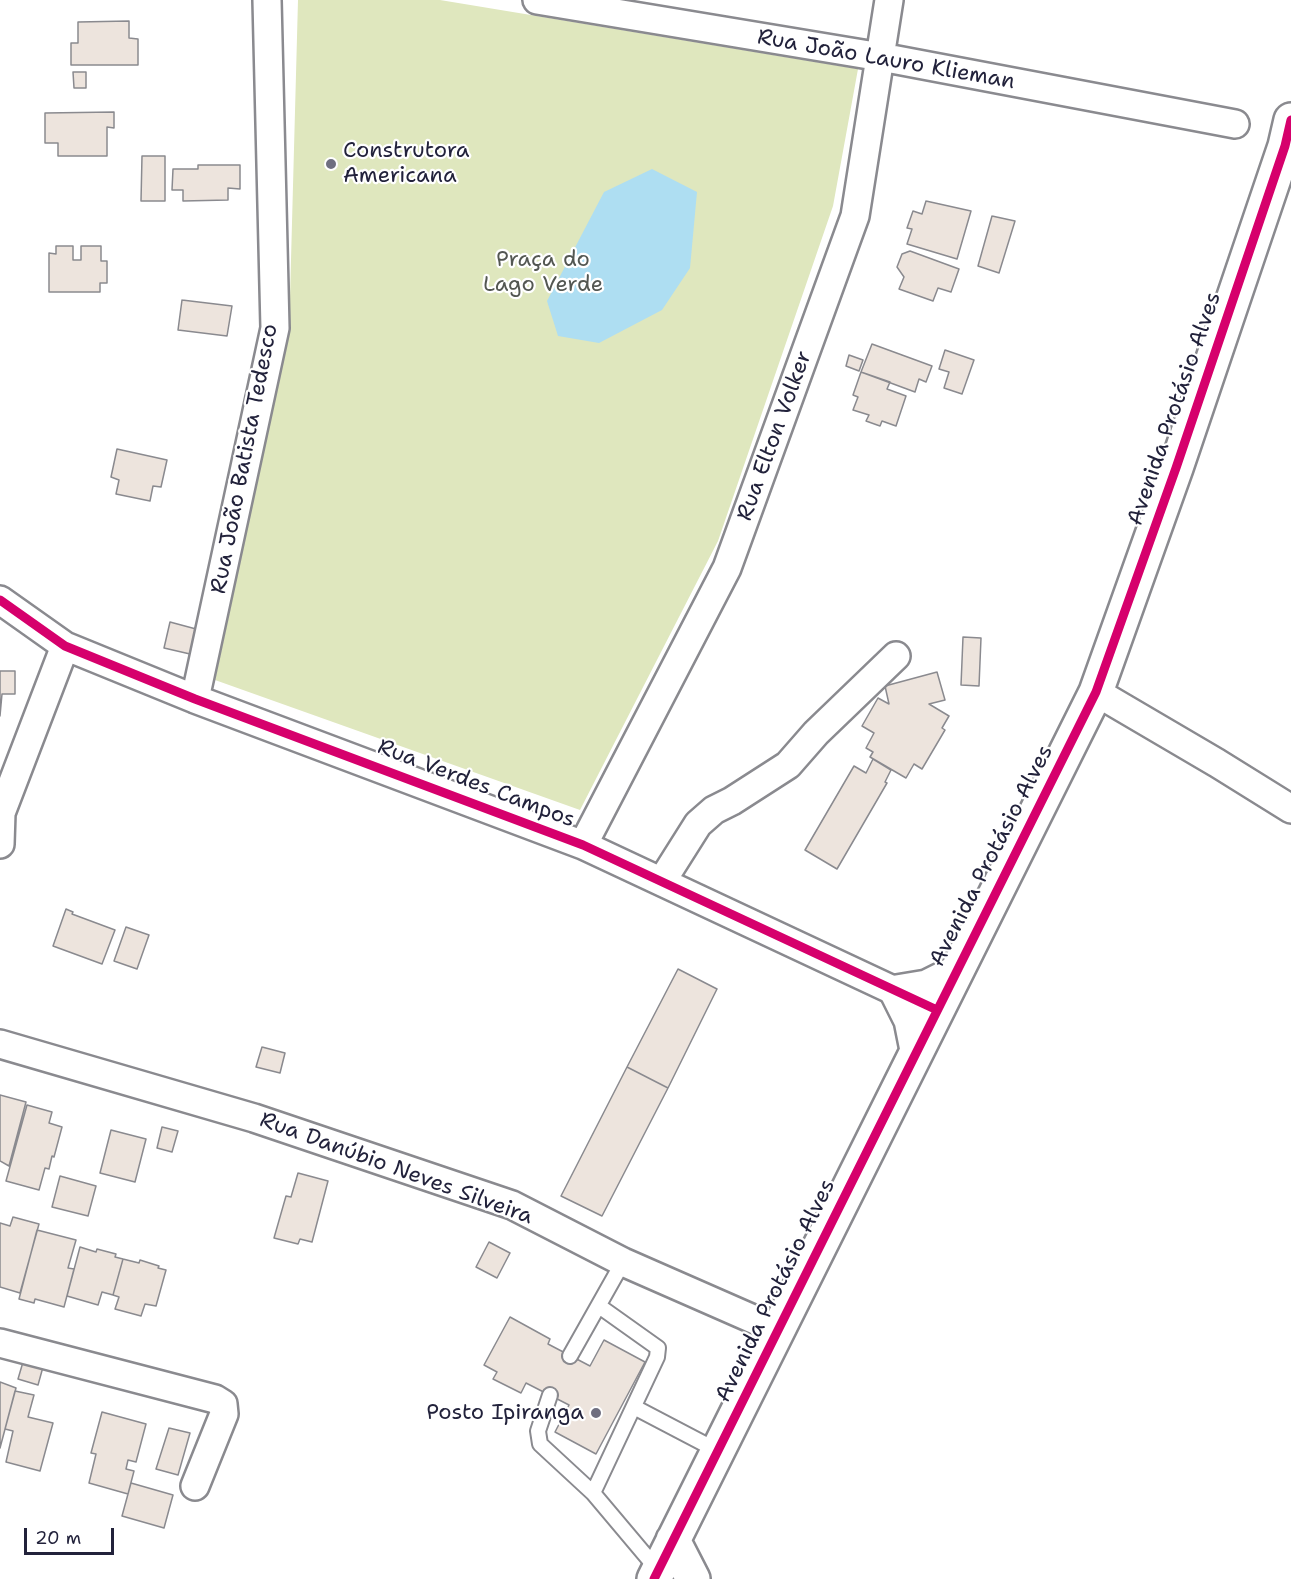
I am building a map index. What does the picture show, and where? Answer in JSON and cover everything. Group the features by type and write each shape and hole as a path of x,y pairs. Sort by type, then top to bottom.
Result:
{"main road":[{"name":"Avenida Protásio Alves","path":"656,1575 1096,692 1176,468 1285,147 1291,120"},
{"path":"917,1050 911,1020 897,992 927,987 955,973"},
{"path":"674,1540 693,1579"}],"street":[{"name":"Rua João Batista Tedesco","path":"195,699 275,328 267,0"},
{"name":"Rua João Lauro Klieman","path":"537,0 881,57 1235,124"},
{"name":"Rua Elton Volker","path":"583,845 727,568 855,216 889,0"},
{"name":"Rua Verdes Campos","path":"0,600 65,646 195,699 583,845 937,1010"},
{"path":"0,844 1,813 65,646"},
{"path":"662,881 698,824 714,810 751,790 788,765 816,733 896,656"},
{"path":"1096,692 1291,809"},
{"name":"Rua Danúbio Neves Silveira","path":"0,1044 254,1118 512,1205 623,1262 778,1330"},
{"path":"0,1343 216,1399 223,1404 224,1414 195,1485"}],"lane":[{"path":"570,1356 623,1262"},
{"path":"593,1493 657,1358 658,1348 599,1306"},
{"path":"550,1395 538,1431 540,1444 593,1493 656,1575"},
{"path":"634,1407 718,1451"}],"green space":[{"name":"Praça do Lago Verde","path":"298,0 440,0 858,69 833,206 718,541 580,810 215,680 289,334"}],"water":[{"path":"652,169 697,192 690,268 662,310 599,343 558,336 547,301 604,192"}],"building":[{"path":"129,21 129,38 138,39 138,65 71,65 71,43 78,43 78,22"},
{"path":"73,72 86,72 86,88 74,88"},
{"path":"114,112 114,128 107,127 107,156 58,156 58,143 45,143 45,113"},
{"path":"142,156 165,156 165,201 141,201"},
{"path":"198,165 240,165 240,189 228,188 228,200 183,201 183,190 172,190 173,169 198,169"},
{"path":"926,201 971,211 957,259 907,244 912,229 907,228 913,211 922,214"},
{"path":"992,216 1015,221 999,273 978,266"},
{"path":"56,246 73,246 73,260 81,260 81,246 101,246 101,261 107,261 107,283 100,283 100,292 49,292 49,253 56,254"},
{"path":"910,251 959,269 951,292 938,288 933,301 899,289 904,277 897,267 902,254"},
{"path":"182,300 232,306 227,336 178,330"},
{"path":"872,344 932,366 926,382 919,379 915,392 861,372"},
{"path":"945,350 974,360 962,394 944,388 949,372 939,369"},
{"path":"849,355 863,360 859,371 846,366"},
{"path":"861,372 890,382 887,389 906,396 896,426 882,421 880,426 866,421 869,415 853,410 858,397 853,395"},
{"path":"117,449 167,460 161,487 153,486 150,501 116,494 119,480 111,477"},
{"path":"170,622 196,629 190,654 164,648"},
{"path":"963,637 981,638 979,686 961,685"},
{"path":"0,671 15,671 15,694 2,694 0,716"},
{"path":"937,672 945,700 929,704 949,716 942,728 945,730 922,769 914,764 906,778 870,757 873,752 866,748 874,733 862,726 878,698 889,704 885,686"},
{"path":"873,759 891,770 885,782 887,783 837,869 805,850 854,766 866,773"},
{"path":"66,909 73,912 72,914 115,930 102,964 53,946"},
{"path":"126,927 149,935 137,969 114,961"},
{"path":"678,969 717,989 668,1088 627,1067"},
{"path":"262,1047 285,1053 280,1073 256,1067"},
{"path":"627,1067 668,1088 602,1216 561,1196"},
{"path":"0,1095 26,1102 9,1166 0,1161"},
{"path":"27,1105 52,1112 49,1123 62,1127 54,1157 52,1156 49,1169 45,1168 39,1190 6,1181"},
{"path":"162,1127 178,1131 172,1152 157,1148"},
{"path":"111,1130 146,1139 135,1182 100,1173"},
{"path":"298,1173 328,1181 312,1242 300,1239 298,1244 274,1238 286,1196 291,1197"},
{"path":"60,1176 96,1186 88,1216 52,1207"},
{"path":"13,1217 39,1224 20,1293 0,1287 0,1223 10,1226"},
{"path":"37,1230 76,1240 68,1268 74,1269 64,1307 35,1299 34,1303 19,1299"},
{"path":"489,1242 510,1253 497,1278 476,1267"},
{"path":"80,1247 96,1252 97,1249 116,1254 115,1257 123,1259 113,1295 102,1292 98,1305 67,1296"},
{"path":"123,1259 139,1263 140,1260 166,1270 156,1306 145,1304 141,1316 115,1309 119,1297 113,1295"},
{"path":"510,1317 550,1339 548,1344 590,1366 604,1340 645,1362 596,1454 555,1432 569,1405 526,1383 521,1393 493,1379 497,1372 484,1365"},
{"path":"23,1362 43,1367 38,1385 18,1379"},
{"path":"0,1382 16,1388 0,1448"},
{"path":"15,1391 34,1395 28,1417 53,1423 40,1471 6,1462 13,1431 5,1429"},
{"path":"102,1412 146,1424 136,1462 128,1460 126,1469 134,1471 128,1494 89,1483 96,1454 91,1453"},
{"path":"169,1428 190,1433 178,1475 156,1469"},
{"path":"131,1483 173,1495 164,1528 122,1516"}],"cycle path":[{"path":"654,1579 1096,692 1176,468 1285,146 1291,120"},
{"path":"0,600 65,646 195,699 583,845 937,1010"}],"place":[{"name":"Construtora Americana","path":"331,164"},
{"name":"Posto Ipiranga","path":"596,1413"}]}
